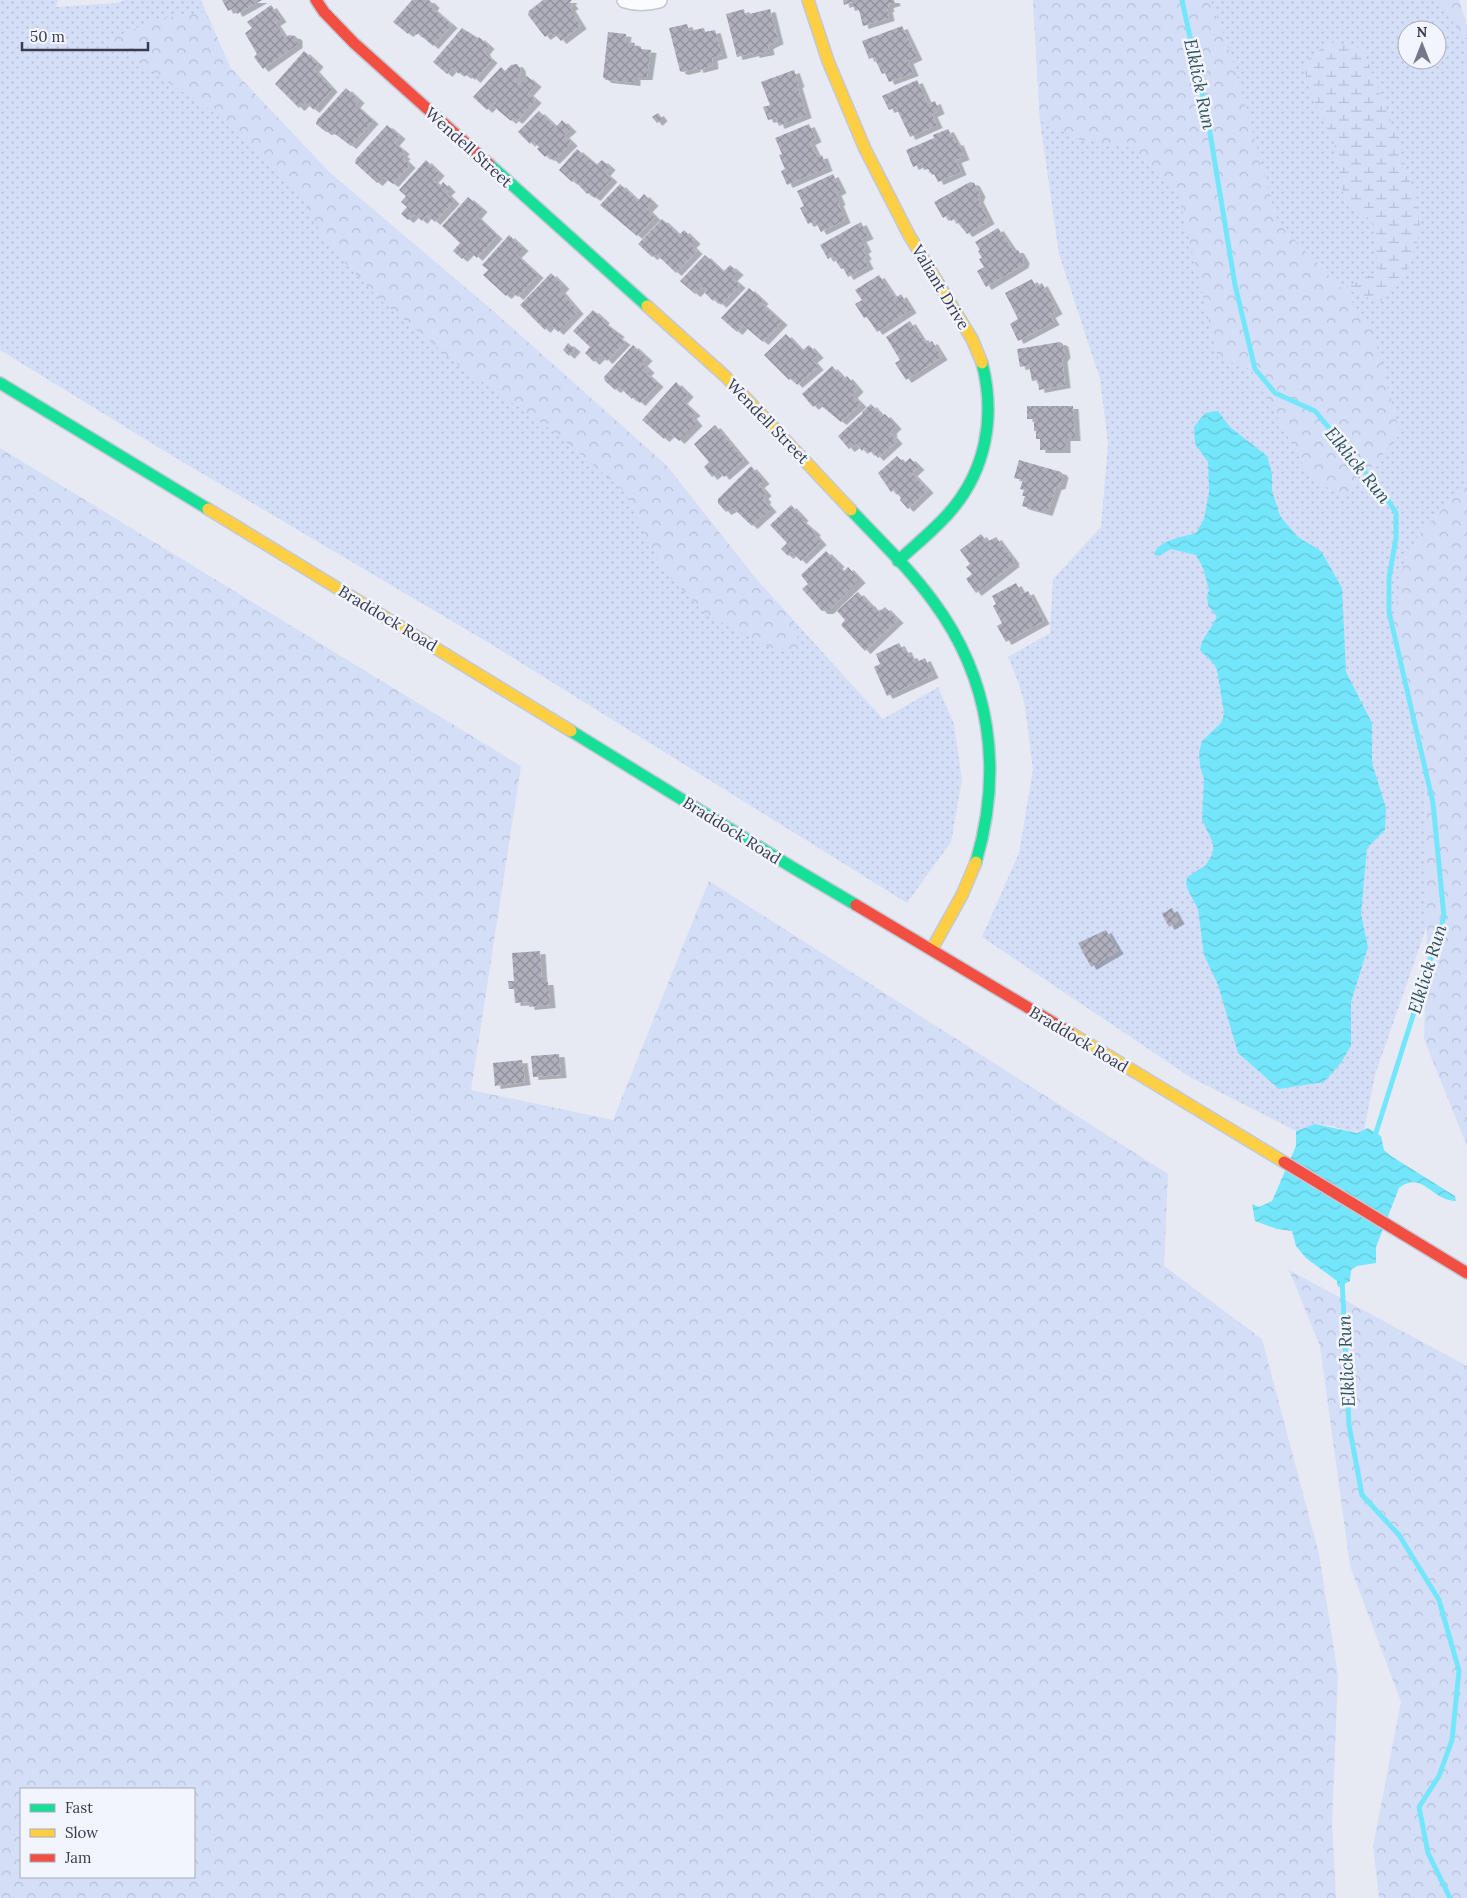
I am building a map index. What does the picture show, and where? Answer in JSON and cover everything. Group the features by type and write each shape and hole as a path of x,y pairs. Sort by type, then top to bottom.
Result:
{"street":[{"name":"Wendell Street","path":"316,0 324,12 354,43 726,377 767,418 898,561 932,599 951,627 968,659 984,709 991,754 989,801 985,829 976,862 962,895 932,949"},
{"path":"625,0 635,3 648,3 659,0"},
{"name":"Valiant Drive","path":"808,0 833,76 856,131 882,186 911,238 973,340 983,364 988,391 989,415 986,441 978,467 969,486 950,511 898,561"},
{"name":"Braddock Road","path":"0,383 420,637 790,866 932,949 1467,1274"}],"green space":[{"path":"0,0 58,0 56,7 116,3 125,0 201,0 230,67 329,172 493,311 666,465 757,580 883,719 938,687 954,724 962,780 951,842 907,903 489,643 166,452 0,350"},
{"path":"1033,0 1459,0 1467,26 1467,483 1422,531 1391,634 1425,752 1427,926 1375,1075 1364,1130 1352,1131 1323,1125 1296,1131 1190,1077 982,937 1019,853 1033,770 1025,707 1019,684 1008,657 1050,633 1053,579 1101,527 1108,444 1100,379 1059,254 1040,121"},
{"path":"1033,0 1211,0 1233,62 1278,223 1346,293 1373,332 1400,434 1345,498 1310,477 1251,369 1218,358 1179,198 1133,148 1081,140 1040,121"},
{"path":"1435,0 1459,0 1467,26 1467,40"},
{"path":"205,12 230,67 329,172 493,311 666,465 757,580 790,616 802,651 771,648 704,613 662,568 624,491 553,431 461,367 379,299 324,240 301,193 238,129 108,42 155,19"},
{"path":"1329,42 1362,48 1388,112 1414,194 1421,231 1407,270 1380,302 1344,289 1379,270 1372,221 1344,199 1334,142 1311,95 1303,64"},
{"path":"0,448 521,766 471,1090 613,1120 709,881 1168,1174 1164,1266 1262,1339 1319,1554 1338,1675 1332,1824 1336,1898 0,1898"},
{"path":"1467,483 1467,1146 1424,1039 1427,926 1425,752 1391,634 1405,557 1422,531"},
{"path":"1289,1270 1467,1366 1467,1898 1379,1898 1373,1846 1401,1702 1350,1566 1320,1346"}],"water":[{"path":"1218,411 1230,427 1267,456 1272,473 1272,491 1280,516 1298,537 1321,551 1342,588 1346,672 1372,723 1372,763 1386,808 1385,830 1367,848 1361,914 1368,947 1351,1002 1351,1046 1340,1064 1324,1082 1279,1089 1238,1053 1218,985 1204,955 1198,909 1187,888 1186,881 1189,876 1205,866 1213,853 1213,843 1202,820 1204,780 1199,753 1202,741 1220,724 1224,713 1217,670 1214,664 1200,650 1204,637 1217,617 1208,605 1207,596 1209,590 1203,568 1196,555 1171,549 1159,556 1154,555 1156,550 1165,543 1196,533 1204,519 1209,492 1208,462 1195,444 1194,427 1205,413"},
{"path":"1315,1124 1357,1133 1368,1128 1381,1136 1384,1150 1391,1156 1455,1196 1456,1201 1440,1196 1421,1184 1414,1182 1407,1183 1399,1188 1376,1247 1376,1263 1357,1266 1351,1270 1350,1281 1338,1287 1337,1281 1306,1258 1296,1246 1292,1231 1277,1229 1255,1221 1252,1204 1259,1207 1272,1201 1296,1146 1296,1131"}],"building":[{"path":"222,0 262,0 237,14 234,8 228,11"},
{"path":"412,0 429,0 434,5 432,8 452,25 433,46 418,33 417,35 412,30 408,34 393,22"},
{"path":"543,0 572,0 570,2 573,6 570,8 581,26 561,41 555,34 551,33 545,37 528,15 529,11"},
{"path":"843,0 894,0 895,3 888,5 889,18 863,26 859,10 855,11 852,2 844,5"},
{"path":"271,5 281,19 275,23 285,38 289,35 297,38 297,45 263,69 254,57 257,54 245,33 252,28 247,22"},
{"path":"744,9 745,15 770,9 778,41 768,46 769,52 737,57 726,14"},
{"path":"687,24 689,31 704,28 705,32 715,30 722,55 712,58 713,66 698,70 696,65 695,69 680,71 669,28"},
{"path":"902,26 917,57 908,61 913,73 889,82 885,73 882,74 874,57 869,59 862,41"},
{"path":"462,28 474,36 474,43 479,37 489,46 484,52 492,60 475,80 468,73 466,76 461,72 459,74 452,68 447,74 433,62"},
{"path":"608,32 626,34 625,42 635,43 634,46 641,47 641,49 651,50 647,77 635,77 635,83 606,80 603,77"},
{"path":"304,51 318,64 314,69 332,89 314,110 305,102 299,108 275,84"},
{"path":"517,64 521,75 515,81 519,84 527,76 536,84 528,93 536,100 517,121 513,118 511,121 493,106 496,103 494,102 487,110 473,97 501,67 505,71 511,65"},
{"path":"794,70 806,115 779,126 776,118 768,120 763,107 770,105 761,82"},
{"path":"917,80 928,104 935,101 939,111 932,114 937,125 910,137 896,107 889,110 882,96"},
{"path":"346,88 359,100 355,105 373,121 351,146 331,131 326,132 316,124 317,120"},
{"path":"539,111 556,127 562,120 571,129 564,135 572,143 554,161 547,155 545,157 537,149 539,147 532,141 530,144 518,132"},
{"path":"658,113 662,118 657,123 652,117"},
{"path":"809,124 816,139 810,142 817,157 822,155 827,168 787,185 781,171 785,169 779,155 782,154 775,138"},
{"path":"387,125 400,136 394,143 404,151 402,154 405,156 403,158 410,165 393,184 383,177 377,183 355,163 356,159"},
{"path":"948,129 956,143 958,142 964,157 956,160 961,172 938,182 929,169 924,170 922,163 913,167 906,150 934,138 933,135"},
{"path":"577,149 596,165 602,160 610,167 605,173 612,179 595,198 587,194 574,180 572,182 559,170"},
{"path":"426,160 439,173 433,180 440,186 443,182 450,189 446,193 454,201 435,222 427,215 422,221 414,214 408,220 401,214 407,207 401,202 406,196 399,190"},
{"path":"833,174 841,190 836,193 845,220 821,232 815,221 808,224 800,208 804,206 797,191"},
{"path":"970,182 974,183 980,194 978,199 989,221 967,234 955,219 951,221 948,215 943,218 934,202"},
{"path":"620,184 638,201 644,194 653,203 647,209 655,217 637,236 600,205"},
{"path":"468,197 482,209 476,216 497,236 477,258 470,251 462,259 453,251 460,243 442,226"},
{"path":"662,219 679,235 684,230 695,241 691,245 697,251 676,273 656,254 652,257 638,244"},
{"path":"861,222 868,236 861,239 866,249 863,251 868,266 848,277 833,256 828,259 820,245"},
{"path":"998,228 1013,250 1018,250 1024,260 1023,265 986,287 977,271 984,267 979,259 982,258 978,251 980,250 975,242"},
{"path":"509,235 523,248 516,255 538,275 518,297 511,291 506,296 483,275 488,270 482,265"},
{"path":"705,255 723,272 730,265 738,272 732,278 740,285 721,305 715,299 713,301 702,287 695,294 680,281"},
{"path":"551,273 564,286 560,290 578,311 558,332 550,324 545,330 520,305"},
{"path":"879,275 896,298 901,294 911,310 877,332 867,317 864,318 855,304 862,300 855,290"},
{"path":"1032,279 1036,287 1042,283 1057,311 1050,315 1054,322 1018,341 1010,324 1018,319 1005,293"},
{"path":"749,288 763,301 761,303 782,322 763,342 743,325 737,332 721,318"},
{"path":"593,310 625,342 607,361 601,355 594,362 585,353 590,347 573,331"},
{"path":"910,321 927,344 932,341 942,357 906,380 895,363 900,360 886,337"},
{"path":"786,334 802,351 809,345 818,355 812,360 818,367 797,385 791,378 789,380 764,355"},
{"path":"1060,342 1063,344 1065,355 1062,359 1065,385 1039,390 1038,380 1032,381 1029,365 1020,367 1017,349"},
{"path":"568,343 575,349 569,356 563,350"},
{"path":"633,345 647,358 642,363 649,370 646,373 658,384 640,403 633,397 632,399 619,387 615,390 605,381 604,377"},
{"path":"832,366 844,379 847,376 858,389 852,395 861,404 841,422 818,403 813,407 802,394"},
{"path":"676,382 688,394 682,401 695,413 691,416 697,423 679,441 669,434 664,439 642,420"},
{"path":"871,404 882,416 885,414 896,426 891,431 891,434 897,441 878,458 872,451 869,453 865,448 862,451 856,444 849,449 838,436"},
{"path":"1027,406 1073,406 1075,438 1065,438 1065,450 1040,450 1040,439 1036,439 1036,431 1034,431 1034,419 1027,419"},
{"path":"715,425 744,460 724,477 719,471 712,477 704,467 709,462 694,444"},
{"path":"897,456 904,463 910,458 919,467 912,473 928,490 908,509 894,490 891,492 878,473"},
{"path":"1019,460 1061,472 1063,475 1060,486 1056,487 1047,513 1022,506 1025,496 1022,496 1024,490 1020,489 1023,480 1014,478"},
{"path":"751,466 764,481 759,485 766,493 763,496 766,500 764,501 771,509 752,526 733,508 726,512 718,503 718,499"},
{"path":"791,505 803,518 801,520 815,532 814,534 821,542 801,561 792,552 788,556 781,549 787,543 770,525"},
{"path":"981,534 987,542 996,537 1014,561 1014,564 976,593 966,579 972,574 966,567 970,564 960,550"},
{"path":"826,551 839,564 837,566 843,572 848,567 860,580 828,611 822,611 802,589 808,584 801,575"},
{"path":"1016,583 1022,594 1028,591 1044,621 1006,642 997,626 1002,623 993,606 996,604 992,596"},
{"path":"858,592 873,608 875,606 879,612 885,607 898,620 865,651 841,625 845,620 837,611"},
{"path":"899,643 903,650 906,649 909,656 912,655 915,663 925,658 933,675 887,696 874,667 880,664 876,654"},
{"path":"1172,908 1179,921 1169,927 1162,914"},
{"path":"1106,930 1118,951 1091,967 1078,943"},
{"path":"540,951 542,982 548,982 550,1005 529,1007 529,1002 515,1003 514,989 509,989 508,981 514,981 512,953"},
{"path":"559,1054 561,1075 533,1077 531,1056"},
{"path":"522,1060 525,1082 495,1086 493,1063"}],"waterway":[{"name":"Elklick Run","path":"1182,0 1208,121 1235,285 1255,369 1275,393 1315,411 1386,497 1396,513 1396,538 1389,578 1389,612 1433,803 1444,917 1374,1139"},
{"name":"Elklick Run","path":"1342,1278 1349,1425 1362,1495 1399,1535 1439,1600 1459,1671 1452,1740 1439,1776 1419,1807 1428,1853 1450,1898"}],"traffic: fast":[{"path":"489,164 647,306"},
{"path":"898,561 948,514 961,498 979,462 984,443 988,403 982,363"},
{"path":"0,383 208,509"},
{"path":"851,510 924,589 953,631 968,662 979,694 986,726 990,760 989,793 984,828 976,862"},
{"path":"571,731 856,905"}],"traffic: slow":[{"path":"808,0 828,61 865,149 909,235 972,339 982,363"},
{"path":"647,306 726,377 851,510"},
{"path":"208,509 571,731"},
{"path":"932,949 962,895 976,862"},
{"path":"1069,1032 1284,1162"}],"traffic: jam":[{"path":"316,0 324,12 354,43 489,164"},
{"path":"856,905 1069,1032"},
{"path":"1284,1162 1467,1273"}]}
